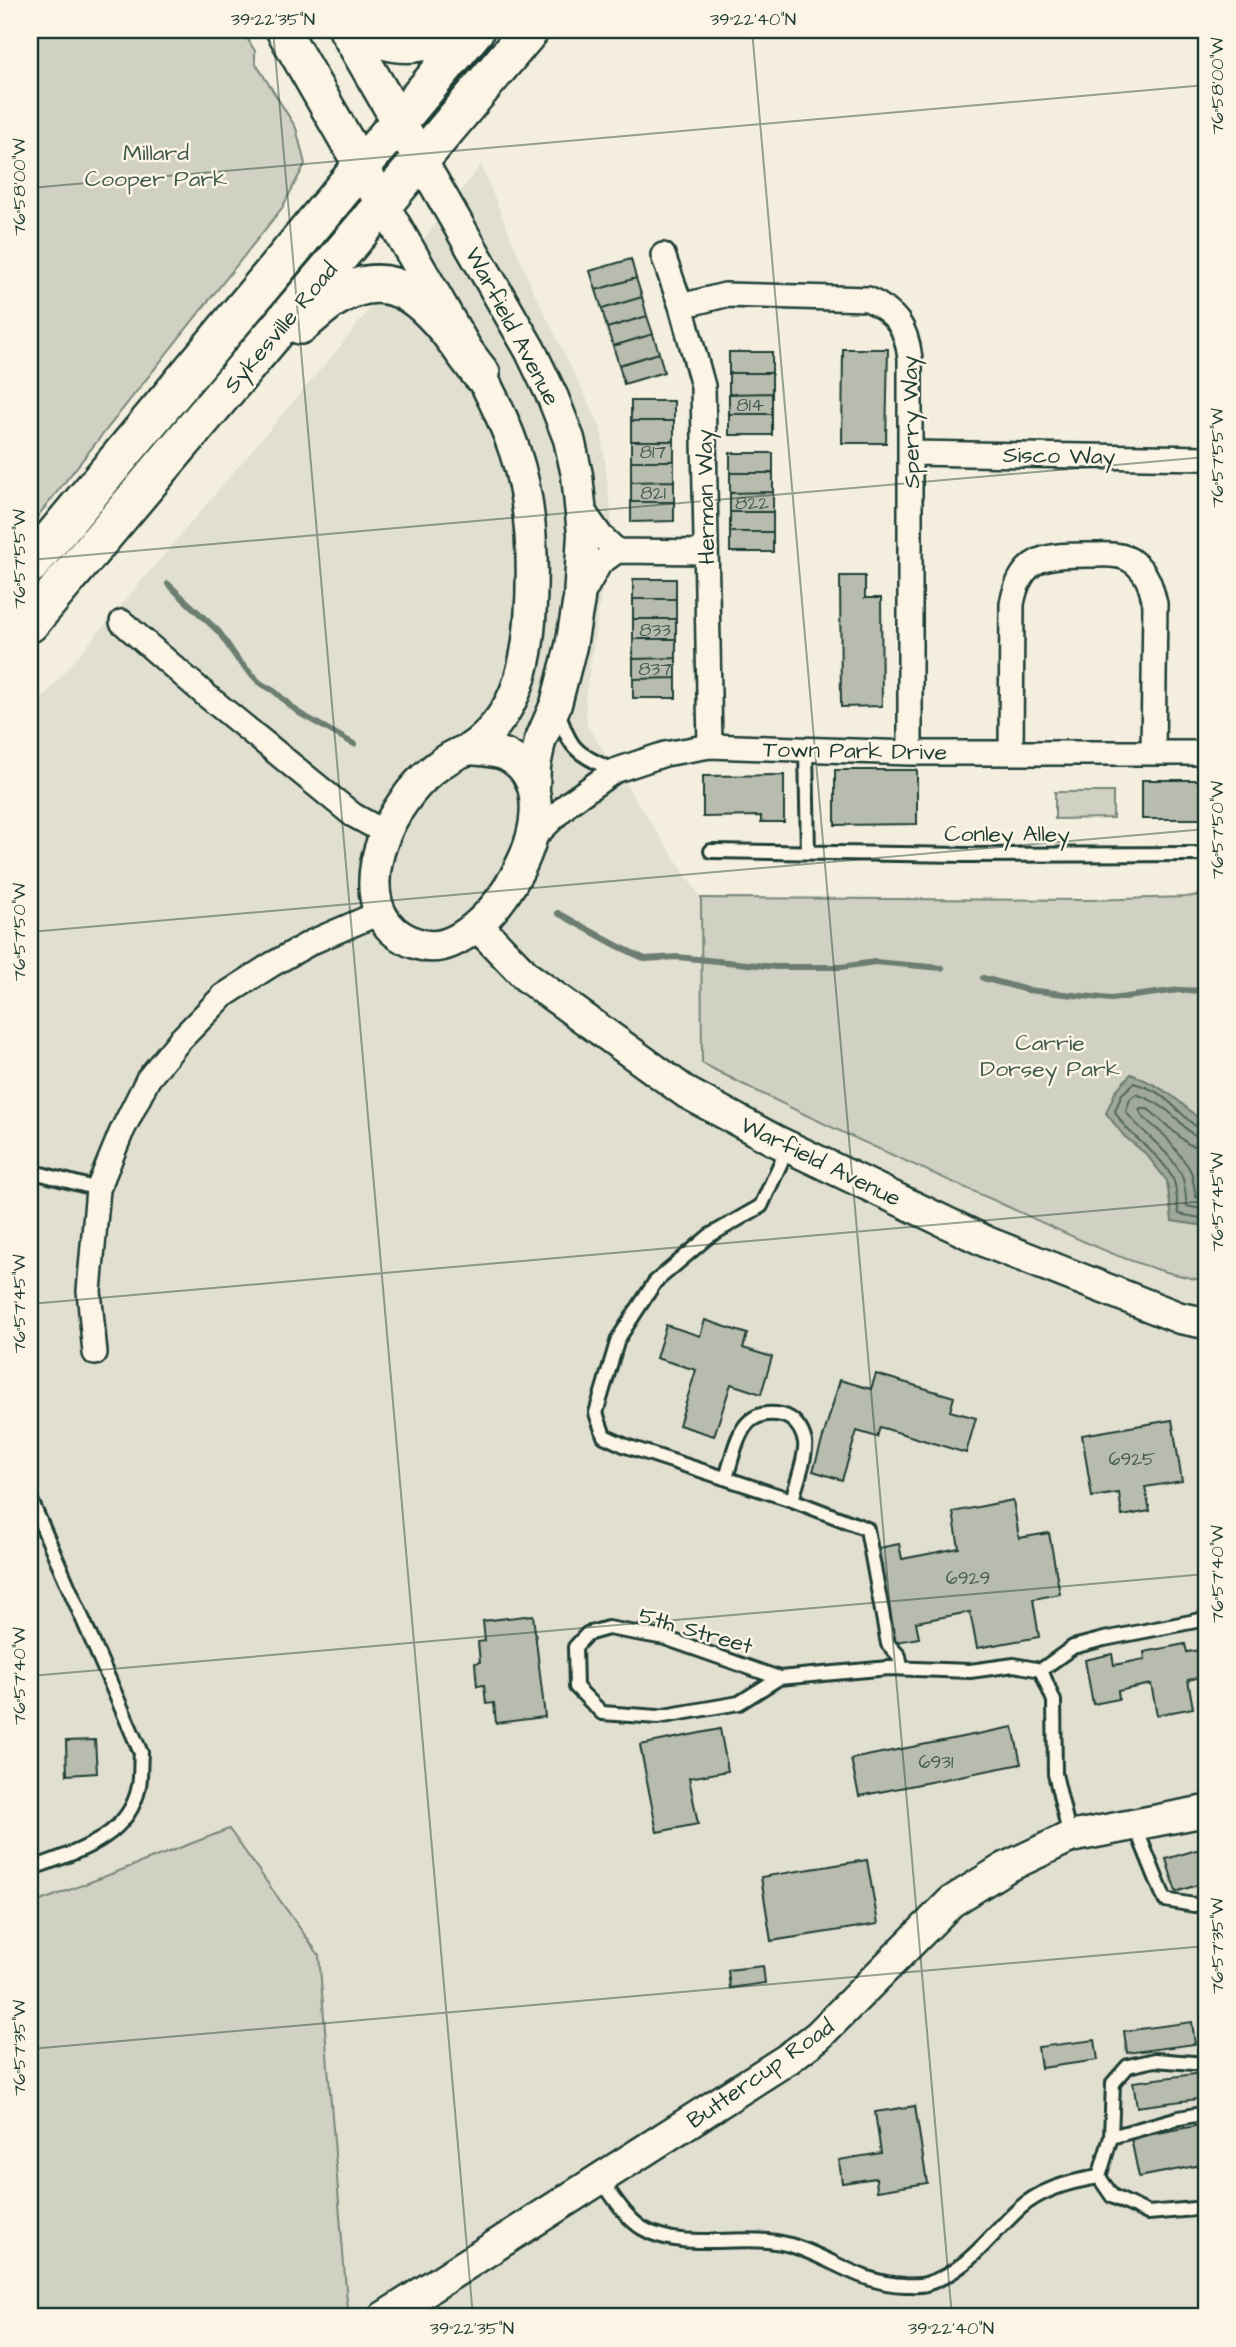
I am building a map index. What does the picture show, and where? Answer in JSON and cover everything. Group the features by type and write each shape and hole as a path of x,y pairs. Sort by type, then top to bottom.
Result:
{"main road":[{"path":"283,30 383,204"},
{"path":"346,30 421,160"},
{"path":"360,30 379,40 403,45 423,43 450,30"},
{"name":"Sykesville Road","path":"30,565 475,30"},
{"name":"Sykesville Road","path":"30,623 530,30"},
{"path":"242,372 332,299 359,288 378,285 394,286 412,293 432,313 481,374"}],"street":[{"name":"Warfield Avenue","path":"421,160 530,350 554,398 569,439 582,509 579,599 571,646 556,704 540,741 534,787"},
{"path":"383,204 481,374 503,420 516,454 523,484 532,547 533,586 529,642 514,697 500,723 488,736 469,749 453,755 429,773 403,801 386,833 374,874 374,897 379,914 403,940 426,947 461,938 477,925 498,902 518,871 532,839 537,808 534,787 525,770 507,756 491,750 469,749"},
{"name":"Herman Way","path":"663,255 681,306 703,386 710,746"},
{"name":"Sperry Way","path":"681,306 725,295 868,299 882,306 901,324 908,339 912,453 910,753"},
{"name":"Sisco Way","path":"912,453 1206,458"},
{"path":"582,509 601,536 617,551"},
{"path":"579,599 600,563 617,551 706,552"},
{"path":"1011,752 1012,604 1015,587 1021,575 1039,559 1055,555 1114,555 1130,559 1150,583 1154,604 1153,753"},
{"path":"121,622 353,815 386,833"},
{"name":"Town Park Drive","path":"532,839 569,803 614,771 665,754 710,746 910,753 1206,753"},
{"path":"95,1353 89,1291 98,1189 121,1133 148,1079 178,1041 223,996 312,942 379,914"},
{"name":"Warfield Avenue","path":"477,925 527,977 687,1093 788,1147 989,1243 1180,1318 1206,1323"},
{"name":"Buttercup Road","path":"384,2317 746,2087 818,2036 951,1902 1005,1868 1070,1837 1206,1811"}],"lane":[{"path":"556,704 568,740 582,755 614,771"},
{"path":"806,750 808,852"},
{"name":"Conley Alley","path":"712,851 1206,854"},
{"path":"788,1147 761,1206 709,1236 655,1282 618,1339 596,1413 604,1436 626,1446 792,1500 867,1529 888,1644 899,1656 901,1668"},
{"path":"30,1171 98,1189"},
{"path":"726,1478 741,1432 751,1418 771,1413 790,1417 800,1429 806,1444 792,1500"},
{"path":"30,1498 141,1753 139,1788 125,1818 96,1844 30,1870"},
{"path":"1070,1837 1055,1774 1054,1701 1041,1670 1073,1647 1115,1636 1206,1619"},
{"name":"5th Street","path":"779,1678 739,1703 658,1717 601,1713 576,1687 575,1647 587,1634 608,1628 665,1637 779,1678 901,1668 970,1671 1014,1665 1041,1670"},
{"path":"1134,1824 1165,1900 1194,1905 1206,1902"},
{"path":"1099,2177 1111,2137 1113,2083 1128,2066 1155,2060 1206,2064"},
{"path":"1111,2137 1206,2113"},
{"path":"601,2180 624,2212 642,2228 670,2238 752,2239 789,2245 843,2270 885,2284 923,2285 951,2274 982,2249 1022,2206 1049,2190 1078,2180 1099,2177"},
{"path":"1099,2177 1112,2196 1148,2213 1206,2208"}],"shaded area":[{"path":"481,165 531,286 601,428 612,524 585,698 587,726 701,898 702,1063 784,1106 1115,1254 1180,1277 1206,1281 1206,2317 30,2317 30,713 347,338"}],"green space":[{"name":"Millard Cooper Park","path":"30,30 242,30 255,51 255,62 296,128 305,164 282,208 30,526"},
{"path":"1055,792 1113,792 1113,818 1055,819"},
{"name":"Carrie Dorsey Park","path":"1206,894 1206,1281 1153,1268 1077,1238 813,1119 702,1063 701,898 1089,900"},
{"path":"229,1829 319,1955 350,2317 30,2317 30,1905"}],"water":[{"path":"1131,1074 1171,1096 1206,1126 1206,1226 1172,1221 1167,1181 1146,1154 1124,1136 1106,1113 1116,1090"}],"building":[{"path":"631,259 636,278 596,290 590,271"},
{"path":"636,278 642,297 602,309 596,290"},
{"path":"642,297 647,316 607,328 602,309"},
{"path":"647,316 653,334 613,346 607,328"},
{"path":"653,334 659,353 619,365 613,346"},
{"path":"843,349 888,349 886,443 842,443"},
{"path":"729,352 772,352 772,373 729,373"},
{"path":"659,353 664,372 624,384 619,365"},
{"path":"729,373 772,373 772,393 729,394"},
{"path":"772,393 772,414 729,414 729,394"},
{"path":"631,401 674,401 674,421 631,421"},
{"path":"729,414 772,414 772,435 729,435"},
{"path":"631,421 674,421 674,441 631,441"},
{"path":"631,441 674,441 674,461 631,461"},
{"path":"730,453 773,453 773,473 730,473"},
{"path":"631,461 674,461 674,481 631,482"},
{"path":"730,473 773,473 773,492 730,493"},
{"path":"674,481 674,502 631,502 631,482"},
{"path":"773,492 773,512 730,512 730,493"},
{"path":"631,502 674,502 674,521 631,522"},
{"path":"730,512 773,512 773,532 730,532"},
{"path":"730,532 773,532 773,552 730,552"},
{"path":"840,576 865,576 865,598 881,598 882,706 841,707"},
{"path":"633,579 676,579 676,599 633,599"},
{"path":"633,599 676,599 676,619 633,619"},
{"path":"633,619 676,619 676,639 633,639"},
{"path":"633,639 676,639 676,658 633,659"},
{"path":"676,658 676,678 633,679 633,659"},
{"path":"676,678 676,698 633,698 633,679"},
{"path":"835,770 917,770 917,824 835,825"},
{"path":"784,775 784,822 761,822 761,816 703,817 703,776"},
{"path":"1142,780 1206,780 1206,819 1142,819"},
{"path":"705,1320 747,1334 743,1348 772,1357 761,1394 731,1384 714,1436 679,1425 696,1370 656,1358 666,1325 700,1336"},
{"path":"876,1374 954,1397 950,1411 976,1418 966,1453 880,1427 877,1437 857,1431 842,1480 813,1471 840,1380 871,1389"},
{"path":"1172,1420 1182,1481 1145,1487 1150,1511 1122,1516 1119,1493 1092,1497 1082,1435"},
{"path":"1013,1500 1019,1538 1049,1533 1060,1594 1033,1599 1039,1637 977,1648 970,1612 916,1622 919,1638 891,1643 874,1549 899,1544 902,1559 959,1548 953,1512"},
{"path":"533,1615 545,1717 496,1723 494,1703 486,1704 484,1685 477,1686 475,1663 480,1662 478,1642 485,1641 483,1621"},
{"path":"1185,1644 1187,1652 1206,1649 1206,1676 1188,1680 1193,1708 1157,1715 1151,1684 1118,1691 1119,1699 1093,1704 1085,1660 1112,1654 1114,1665 1145,1659 1144,1652"},
{"path":"1013,1727 1021,1764 859,1796 851,1759"},
{"path":"720,1729 728,1771 689,1778 698,1824 657,1832 640,1745"},
{"path":"95,1740 97,1773 67,1775 66,1741"},
{"path":"1206,1847 1206,1882 1176,1892 1166,1859"},
{"path":"867,1860 878,1924 771,1941 761,1877"},
{"path":"763,1966 765,1983 730,1988 728,1970"},
{"path":"1192,2022 1195,2044 1127,2053 1124,2031"},
{"path":"1095,2040 1098,2060 1041,2068 1038,2047"},
{"path":"1202,2073 1205,2098 1137,2107 1133,2082"},
{"path":"915,2106 927,2183 877,2191 876,2178 842,2183 839,2160 881,2153 875,2112"},
{"path":"1206,2124 1206,2164 1139,2177 1131,2138"}],"waterway":[{"path":"168,584 219,632 238,660 260,683 274,691 299,713 354,744"},
{"path":"558,913 645,959 677,957 776,967 841,967 875,962 942,968"},
{"path":"983,978 1027,990 1111,999 1179,990 1206,991"}]}
